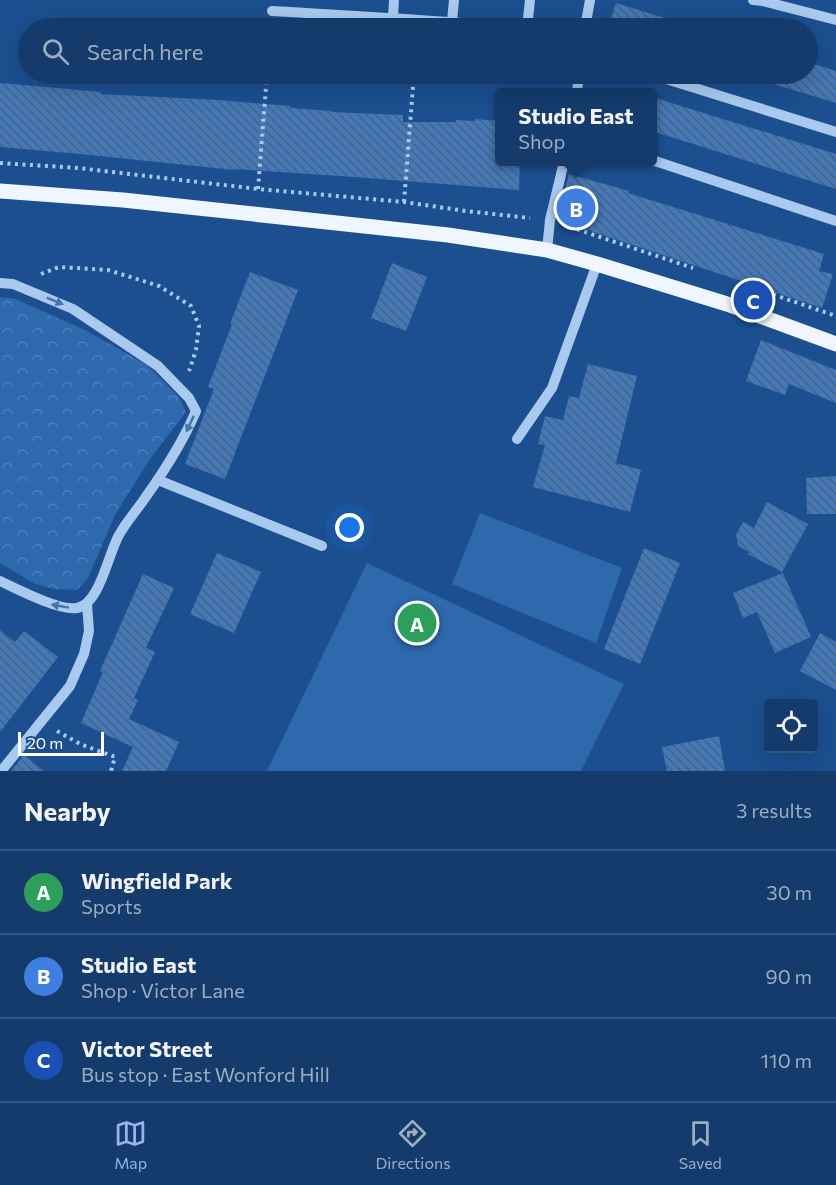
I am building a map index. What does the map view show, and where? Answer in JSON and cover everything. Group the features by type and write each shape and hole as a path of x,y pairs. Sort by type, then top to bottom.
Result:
{"main road":[{"path":"0,191 123,200 448,235 548,250 727,304 836,344"}],"street":[{"path":"272,11 393,18 394,0"},
{"path":"452,18 453,0"},
{"path":"527,18 530,0"},
{"path":"587,18 590,0"},
{"path":"753,0 836,20"},
{"path":"682,84 836,132"},
{"path":"657,162 836,221"},
{"path":"548,250 550,220 563,166"},
{"path":"517,439 552,388 597,264"},
{"path":"0,283 13,284 73,309 158,366 189,398 196,411 178,448 118,536 95,594 87,604 76,609 51,604 0,581"},
{"path":"158,480 322,546"},
{"path":"2,770 70,686 84,654 89,631 87,604"}],"path":[{"path":"258,189 266,84"},
{"path":"404,202 413,84"},
{"path":"13,284 59,267 108,270 159,286 191,306 200,326 196,350 182,391"},
{"path":"41,721 80,744 115,757 111,771"}],"green space":[{"path":"0,297 15,299 85,330 147,365 179,397 186,412 150,459 115,515 88,578 77,590 54,589 35,584 0,563"},
{"path":"480,513 622,568 596,643 452,584"},
{"path":"367,563 624,684 581,771 267,771"}],"building":[{"path":"616,3 665,18 611,18"},
{"path":"818,65 836,71 836,103 773,84 818,84"},
{"path":"0,83 101,92 100,94 218,100 332,112 403,115 403,122 456,122 456,120 475,121 475,119 495,121 495,166 520,166 519,190 234,170 0,147"},
{"path":"657,99 836,154 836,189 657,133"},
{"path":"569,174 824,254 819,271 833,274 822,308 558,220"},
{"path":"392,263 427,277 406,331 371,318"},
{"path":"250,272 298,290 225,479 185,464 214,389 208,387"},
{"path":"761,340 836,370 836,403 789,384 785,395 746,381"},
{"path":"588,364 637,376 616,463 641,470 630,512 533,487 545,445 538,444 545,416 563,420 569,396 579,398"},
{"path":"836,476 836,514 807,514 806,478"},
{"path":"767,502 808,524 782,572 748,554 749,552 738,546 736,535 743,522 754,528"},
{"path":"644,548 680,563 640,664 604,649"},
{"path":"217,553 261,572 234,633 190,614"},
{"path":"783,573 811,637 775,653 757,612 743,618 733,593"},
{"path":"143,574 174,588 146,648 155,652 134,698 138,700 129,719 179,742 166,771 122,771 133,747 81,723 103,672 100,671"},
{"path":"0,630 15,642 24,631 58,657 0,732"},
{"path":"820,633 836,642 836,690 800,671"},
{"path":"719,736 725,771 667,771 662,747"},
{"path":"24,755 44,771 11,771"}],"place":[{"name":"Studio East","path":"576,208"},
{"name":"Victor Street","path":"753,300"},
{"name":"Wingfield Park","path":"417,623"}]}
